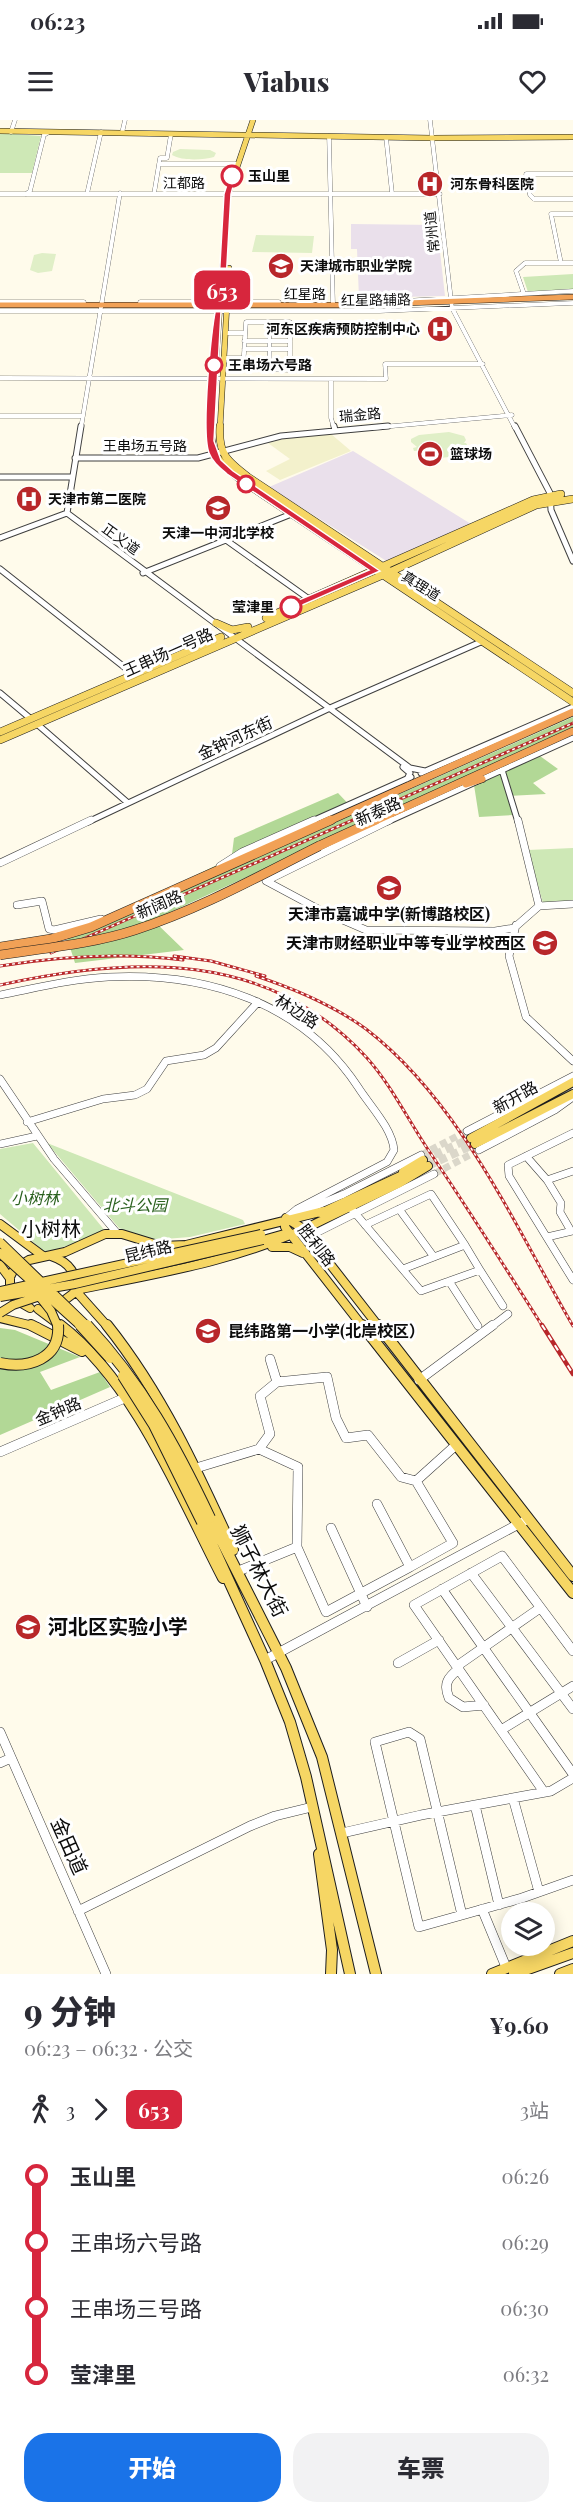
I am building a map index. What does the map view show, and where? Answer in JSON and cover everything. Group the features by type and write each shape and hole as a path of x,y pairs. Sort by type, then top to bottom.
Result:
{"highway":[{"path":"433,298 462,303 573,298"},
{"name":"红星路","path":"99,307 199,309 562,301 573,298"},
{"name":"红星路","path":"0,306 368,310 438,306 451,302"},
{"name":"新阔路","path":"0,947 51,939 91,927 573,712"},
{"path":"388,814 573,731"},
{"path":"388,814 482,779"},
{"name":"新阔路","path":"0,955 98,940 143,928 172,917 388,814"}],"main road":[{"path":"214,454 210,441 213,378 222,308 229,194 236,164 254,136 253,120"},
{"path":"229,194 259,120"},
{"path":"0,131 329,137 573,137"},
{"path":"43,133 254,136"},
{"path":"222,308 226,333 221,378 219,440 222,452"},
{"name":"真理道","path":"222,452 226,460 238,470 571,691"},
{"name":"真理道","path":"214,454 218,462 230,473 573,702"},
{"name":"王串场一号路","path":"0,732 379,573 535,503 572,497"},
{"name":"王串场一号路","path":"364,577 379,573"},
{"name":"王串场一号路","path":"371,582 379,573"},
{"name":"王串场一号路","path":"0,740 309,599 379,573"},
{"path":"215,625 232,630 251,629"},
{"name":"新开路","path":"473,1141 573,1082"},
{"name":"新开路","path":"473,1141 573,1096"},
{"path":"5,1277 24,1261 47,1256 117,1233 154,1244 172,1246 204,1241 258,1238 298,1229 427,1165"},
{"path":"326,1215 353,1210 396,1181"},
{"path":"0,1224 47,1256 59,1258 71,1267 76,1280 75,1287 67,1300 48,1308 18,1302 12,1296 0,1262"},
{"path":"0,1297 75,1287 196,1265 258,1238 298,1229"},
{"path":"258,1238 298,1229"},
{"name":"胜利路","path":"298,1229 320,1253 419,1380 573,1593"},
{"name":"胜利路","path":"298,1229 309,1257 456,1445 572,1573"},
{"path":"258,1238 290,1247 309,1257"},
{"name":"昆纬路","path":"0,1289 258,1238"},
{"name":"狮子林大街","path":"0,1242 99,1336 133,1379 161,1421 206,1520 234,1597 265,1660 290,1722 350,1974"},
{"name":"狮子林大街","path":"0,1253 84,1329 127,1381 249,1592 307,1716 322,1757 376,1974"},
{"path":"0,1262 22,1274 38,1307 74,1336 104,1366 128,1397 234,1597"},
{"path":"0,1262 38,1307 58,1326 56,1342 49,1354 29,1365 12,1366 0,1363"},
{"path":"0,1311 75,1287"},
{"path":"75,1287 140,1365 156,1390 196,1468 242,1570 249,1592"},
{"path":"0,1311 38,1307"},
{"path":"0,1318 51,1333 74,1344 104,1366"},
{"path":"318,1833 324,1905 332,1950 331,1974"},
{"path":"510,1971 573,1941"},
{"path":"492,1974 573,1953"},
{"path":"561,1974 573,1969"}],"street":[{"path":"10,131 14,120"},
{"path":"122,133 125,120"},
{"name":"常州道","path":"430,120 451,302"},
{"path":"30,193 43,133"},
{"path":"87,193 101,133"},
{"path":"154,194 160,158 167,158 171,134"},
{"path":"329,137 333,303"},
{"path":"386,137 392,193"},
{"path":"159,164 236,164"},
{"path":"573,174 526,174 530,195 534,199 573,200"},
{"name":"江都路","path":"0,193 439,194"},
{"path":"0,538 65,513 119,194"},
{"name":"江都路","path":"331,194 439,194"},
{"path":"561,263 550,214 573,214"},
{"path":"524,294 516,271 525,263 573,263"},
{"name":"红星路辅路","path":"368,310 524,294 573,298"},
{"path":"384,304 433,298"},
{"name":"红星路辅路","path":"99,307 222,308 401,301"},
{"path":"451,302 511,415 551,499 553,512 573,560"},
{"path":"246,322 290,322 290,370 243,369 245,333 246,322"},
{"path":"265,379 271,349 269,322"},
{"path":"226,333 245,333"},
{"path":"244,341 290,341"},
{"path":"244,349 290,349"},
{"path":"223,358 244,358"},
{"path":"0,378 386,380 385,364 483,364"},
{"path":"331,379 331,418 335,430"},
{"name":"瑞金路","path":"214,454 281,436 511,415"},
{"path":"0,416 80,416"},
{"path":"70,479 80,416"},
{"name":"王串场五号路","path":"75,458 180,459 214,454"},
{"path":"0,478 70,479"},
{"path":"53,479 68,487"},
{"path":"144,572 299,511"},
{"name":"正义道","path":"65,513 410,768 425,771"},
{"path":"226,540 309,599"},
{"path":"0,569 133,675"},
{"path":"215,625 230,636 251,629"},
{"name":"金钟河东街","path":"0,863 328,709 483,641"},
{"path":"0,693 31,719"},
{"path":"208,876 242,852 573,707"},
{"name":"正义道","path":"328,709 407,770 410,773 407,779"},
{"path":"37,724 128,803"},
{"name":"新泰路","path":"514,928 477,931 366,930 322,911 266,881 355,836 573,738"},
{"path":"502,770 517,817 538,906"},
{"path":"17,906 42,901 49,929 54,930 126,912"},
{"path":"573,904 538,906 514,928 509,956 526,1017 573,1061"},
{"name":"林边路","path":"0,995 86,979 131,976 212,987 258,1002 292,1020 331,1051 389,1134 395,1148 394,1156 387,1162 297,1209 298,1229"},
{"path":"27,1122 103,1098 135,1095 147,1089 166,1061 204,1055 216,1048 258,1002"},
{"path":"473,1141 573,1076"},
{"path":"0,1079 37,1136 83,1196 117,1233"},
{"path":"573,1133 508,1165 509,1176 573,1280"},
{"path":"0,1144 37,1136"},
{"path":"526,1156 547,1180 561,1203 560,1212 572,1231 547,1237"},
{"path":"298,1229 427,1165"},
{"path":"298,1229 353,1210 427,1165"},
{"path":"547,1180 573,1171"},
{"path":"366,1225 431,1194 503,1306"},
{"path":"399,1209 434,1257"},
{"path":"353,1210 421,1291 480,1270"},
{"path":"403,1269 465,1245"},
{"path":"449,1281 478,1326"},
{"path":"419,1380 508,1314"},
{"path":"270,1359 277,1382"},
{"path":"196,1468 259,1449 270,1434 260,1396 277,1382 327,1377 336,1418 346,1438 368,1436 401,1477 416,1481 453,1543 326,1612 297,1547 298,1467 259,1449"},
{"name":"金钟路","path":"0,1452 128,1397"},
{"path":"416,1481 456,1445"},
{"path":"377,1504 410,1567"},
{"path":"265,1660 523,1521"},
{"path":"331,1528 367,1607"},
{"path":"242,1570 297,1547"},
{"path":"544,1792 414,1605 502,1556 573,1651"},
{"path":"471,1573 573,1709"},
{"path":"342,1833 437,1812 551,1791 573,1776 442,1589"},
{"path":"484,1705 473,1710 462,1709 453,1704 447,1695 445,1686 448,1677 458,1667 540,1608"},
{"path":"398,1663 439,1640"},
{"path":"501,1730 573,1686"},
{"name":"金田道","path":"0,1732 106,1974"},
{"path":"462,1915 420,1739 409,1732 375,1742 419,1927 499,1905 573,1880"},
{"path":"0,1763 11,1758"},
{"path":"513,1798 539,1892"},
{"path":"475,1805 499,1905"},
{"path":"78,1911 250,1826 275,1816 312,1807"},
{"path":"482,1909 510,1971"}],"shaded area":[{"path":"351,224 437,225 445,296 359,298 357,249 351,249"},
{"path":"331,434 351,451 280,480 266,471 290,459 268,443 287,438"},
{"path":"353,451 471,524 388,562 269,487"}],"green space":[{"path":"0,133 41,136 32,173 0,173"},
{"path":"180,149 210,150 216,153 214,157 199,159 172,155"},
{"path":"256,235 314,236 312,253 252,252"},
{"path":"56,254 52,271 38,273 30,270 34,255"},
{"path":"573,274 573,290 528,292 523,277"},
{"path":"449,432 464,436 466,440 464,443 473,455 427,459 423,450 414,451 413,448 417,447 411,439 419,435"},
{"path":"573,717 573,727 153,920 184,950 75,963 67,938 217,865 232,854 234,838 338,793 357,813"},
{"path":"540,756 558,769 533,783 546,794 508,796 513,815 479,817 474,785"},
{"path":"573,848 573,902 543,903 528,850"},
{"name":"小树林","path":"33,1143 106,1232 46,1253 0,1214 0,1149"},
{"name":"北斗公园","path":"47,1143 243,1220 245,1224 190,1237 152,1240 119,1228"},
{"path":"0,1328 15,1330 80,1357 40,1372 51,1390 100,1372 110,1387 0,1435"}],"tunnel":[{"path":"421,1155 467,1131"},
{"path":"423,1160 471,1138"},
{"path":"428,1166 475,1144"},
{"path":"434,1174 479,1150"}],"railway":[{"path":"51,953 573,723"},
{"path":"0,966 91,956 137,956 183,960"},
{"path":"174,956 211,961 265,976"},
{"path":"0,985 49,975 99,969 148,967 196,970 242,979 286,997 328,1022 367,1058 384,1079 543,1327"},
{"path":"256,976 285,986 340,1012 366,1029 400,1058 458,1128 507,1207 573,1326"},
{"path":"542,1325 573,1374"}],"bus line":[{"name":"653","path":"232,176 228,194 213,378 210,441 214,454 218,462 230,473 375,571 291,607"}],"place":[{"name":"玉山里","path":"232,176"},
{"name":"河东骨科医院","path":"430,184"},
{"name":"天津城市职业学院","path":"281,266"},
{"name":"河东区疾病预防控制中心","path":"440,329"},
{"name":"王串场六号路","path":"214,365"},
{"name":"篮球场","path":"430,454"},
{"name":"天津市第二医院","path":"29,499"},
{"name":"天津一中河北学校","path":"218,508"},
{"name":"莹津里","path":"291,607"},
{"name":"天津市嘉诚中学(新博路校区)","path":"389,888"},
{"name":"天津市财经职业中等专业学校西区","path":"545,943"},
{"name":"昆纬路第一小学(北岸校区）","path":"208,1331"},
{"name":"河北区实验小学","path":"28,1627"}],"district":[{"name":"小树林","path":"51,1229"}]}
